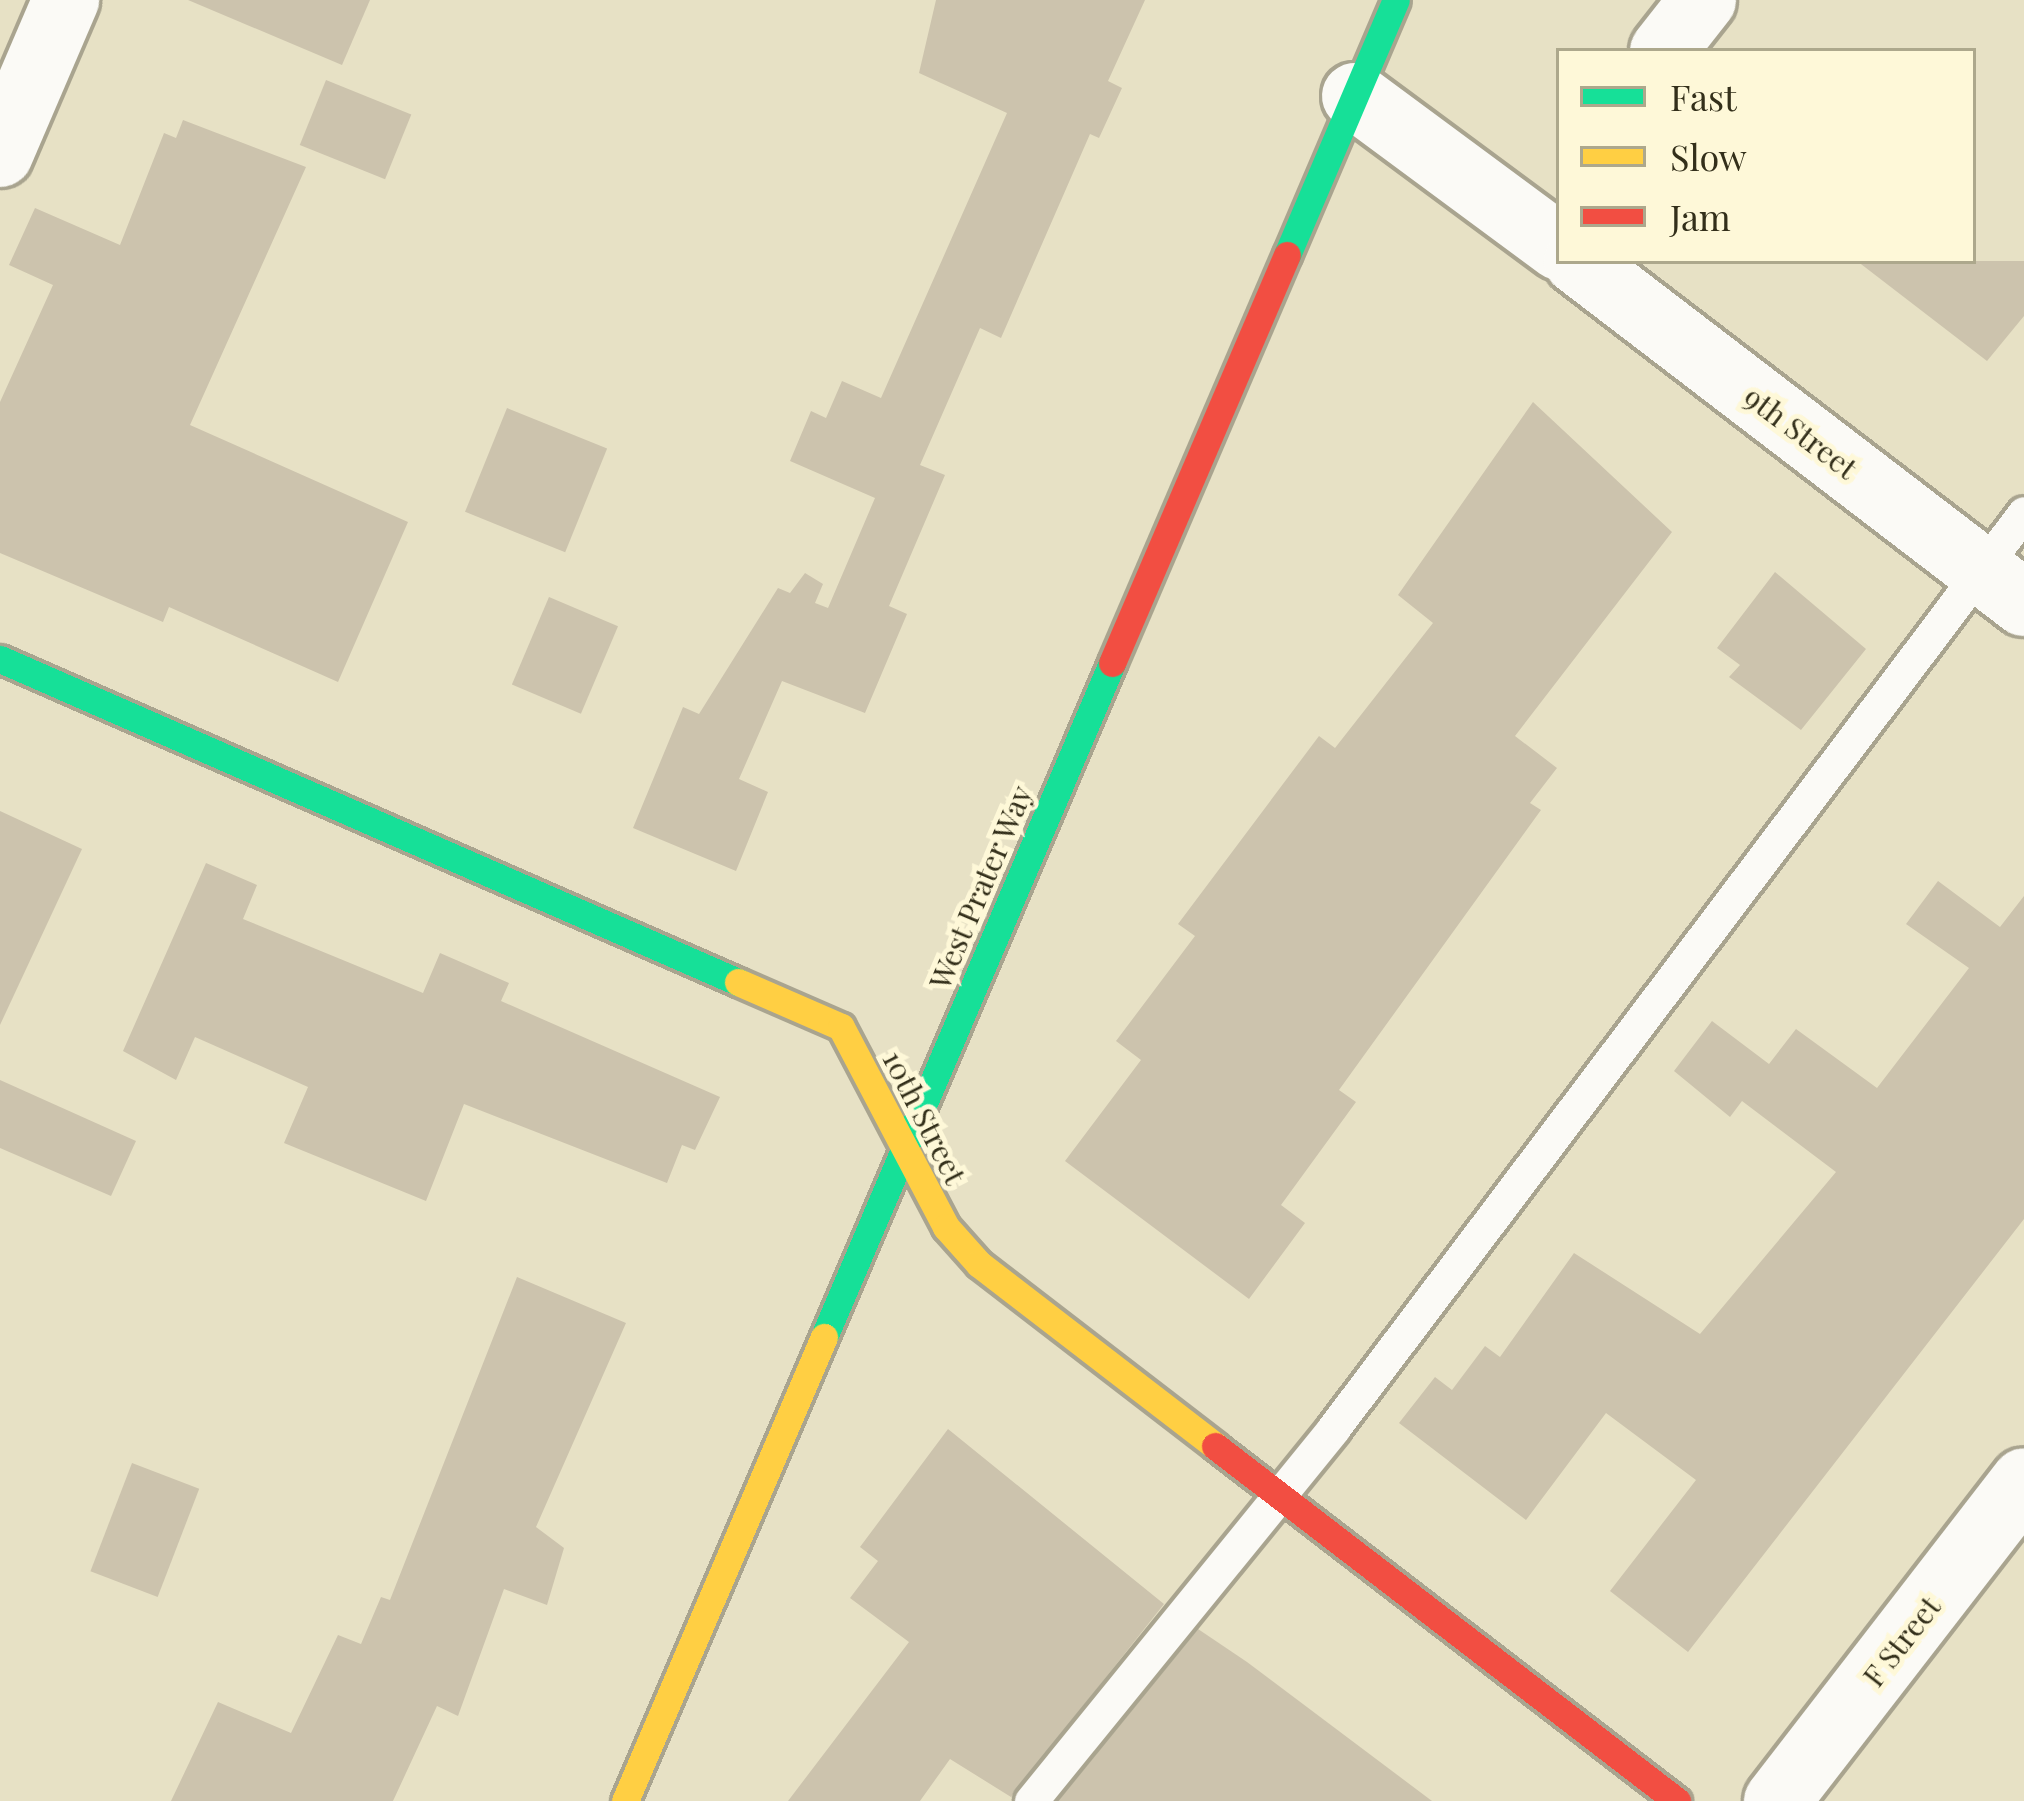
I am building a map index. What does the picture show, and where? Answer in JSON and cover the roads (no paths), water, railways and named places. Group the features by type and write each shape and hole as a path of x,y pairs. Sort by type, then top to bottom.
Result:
{"street":[{"path":"0,154 66,0"},
{"name":"West Prater Way","path":"625,1801 1396,0"},
{"path":"1666,48 1702,0"},
{"name":"9th Street","path":"1355,96 1556,230"},
{"name":"9th Street","path":"1599,264 2004,588"},
{"name":"10th Street","path":"0,659 842,1027 905,1149 979,1264 1677,1801"},
{"name":"F Street","path":"1778,1801 2024,1480"}],"lane":[{"path":"1031,1801 2004,588 2024,513"}]}
